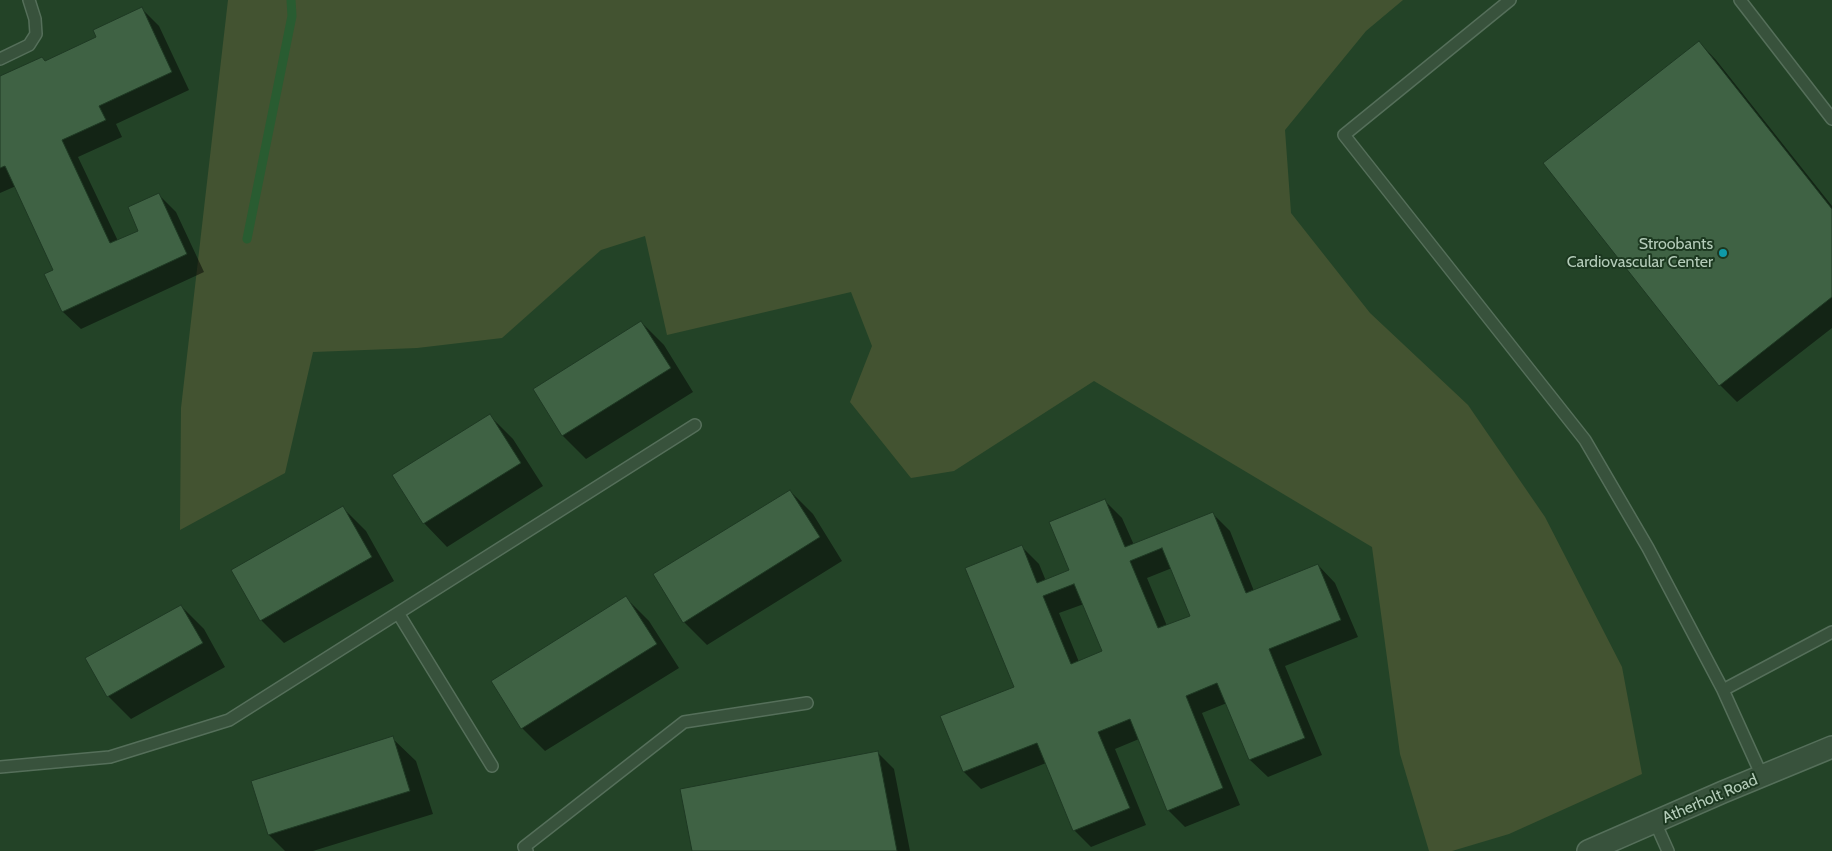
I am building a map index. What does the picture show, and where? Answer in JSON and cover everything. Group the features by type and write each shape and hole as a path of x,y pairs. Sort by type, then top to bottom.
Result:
{"street":[{"name":"Atherholt Road","path":"1588,851 1832,747"}],"lane":[{"path":"0,59 29,45 36,34 36,18 29,0"},
{"path":"1510,0 1344,135 1585,440 1648,548 1723,690 1762,776"},
{"path":"1740,0 1832,119"},
{"path":"0,767 110,756 229,720 695,425"},
{"path":"398,613 492,766"},
{"path":"1723,690 1832,632"},
{"path":"523,850 684,722 807,703"},
{"path":"1655,822 1668,851"}],"green space":[{"path":"228,0 1403,0 1366,31 1285,130 1291,213 1370,313 1468,405 1545,517 1622,667 1642,774 1509,834 1452,851 1429,851 1400,754 1372,547 1094,381 954,471 911,478 850,402 872,346 851,292 667,335 645,236 601,250 502,338 417,348 313,352 285,473 180,530 181,408"}],"building":[{"path":"142,7 172,72 99,106 106,120 62,140 110,243 138,231 128,207 159,193 187,254 62,312 44,274 53,270 5,166 0,168 0,76 42,57 45,61 96,37 93,30"},
{"name":"Stroobants Cardiovascular Center","path":"1699,41 1832,209 1832,297 1719,386 1543,163"},
{"path":"641,321 671,368 562,436 533,389"},
{"path":"490,414 521,463 423,524 392,475"},
{"path":"790,490 820,537 683,623 653,574"},
{"path":"1105,499 1125,547 1213,512 1246,593 1318,564 1341,620 1269,649 1305,738 1249,760 1217,683 1186,696 1223,788 1167,811 1130,719 1098,732 1130,808 1073,831 1037,743 963,772 940,716 1014,687 965,568 1022,545 1037,583 1069,570 1049,522","holes":["1162,548 1190,616 1158,628 1130,561","1074,584 1102,651 1071,664 1043,596"]},
{"path":"343,506 372,557 260,621 231,570"},
{"path":"626,596 657,644 521,729 491,681"},
{"path":"181,605 203,643 107,697 85,658"},
{"path":"393,736 410,791 268,835 251,781"},
{"path":"878,751 897,851 692,851 680,789"}],"waterway":[{"path":"247,239 292,16 291,0"}],"place":[{"name":"Stroobants Cardiovascular Center","path":"1723,253"}]}
